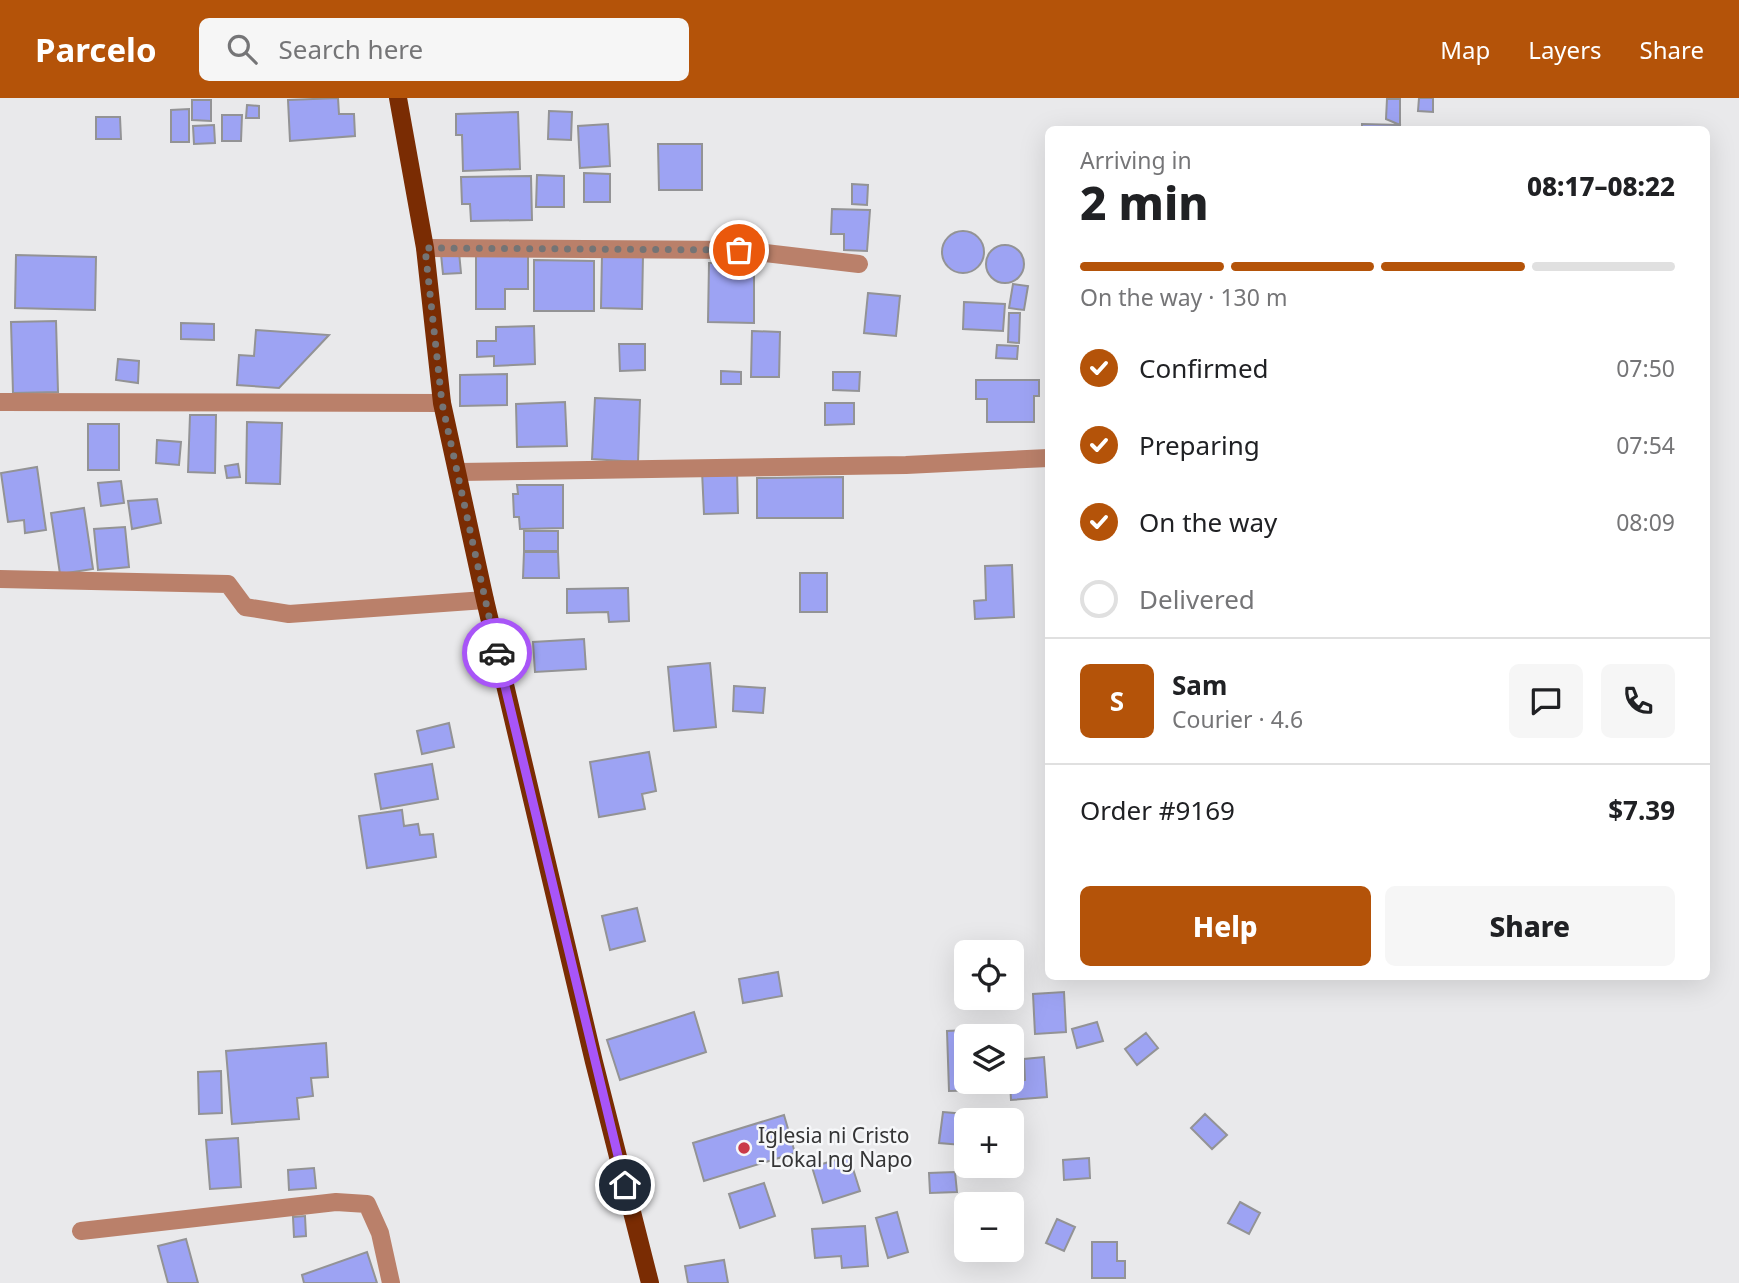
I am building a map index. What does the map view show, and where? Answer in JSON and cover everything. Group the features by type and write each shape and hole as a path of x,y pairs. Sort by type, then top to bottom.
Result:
{"main road":[{"path":"398,98 425,248 442,403 485,600 591,1048 650,1283"}],"street":[{"path":"425,248 739,250 859,264"},
{"path":"0,402 442,403"},
{"path":"459,472 906,465 1045,458"},
{"path":"0,579 228,584 245,607 289,614 485,600"},
{"path":"80,1231 336,1202 367,1204 380,1233 391,1283"}],"building":[{"path":"338,98 339,114 354,114 355,136 290,141 288,100"},
{"path":"1419,98 1433,98 1433,112 1418,111"},
{"path":"1387,99 1400,99 1400,125 1386,119"},
{"path":"192,100 211,100 211,121 192,120"},
{"path":"247,105 259,106 259,118 246,118"},
{"path":"189,109 189,142 171,142 171,110"},
{"path":"549,111 572,112 571,140 548,139"},
{"path":"518,112 520,169 463,171 462,135 456,135 456,114"},
{"path":"222,115 242,115 241,141 222,141"},
{"path":"96,117 120,117 121,139 96,139"},
{"path":"608,124 610,166 580,168 578,126"},
{"path":"1362,124 1400,125 1400,126"},
{"path":"214,125 215,143 194,144 193,126"},
{"path":"658,144 702,144 702,190 659,190"},
{"path":"584,173 610,174 610,202 584,202"},
{"path":"537,175 564,176 564,207 536,207"},
{"path":"531,176 532,220 471,221 470,204 462,204 461,177"},
{"path":"852,184 868,185 867,205 852,204"},
{"path":"832,209 870,210 867,251 844,250 844,234 831,234"},
{"path":"963,231 978,237 984,252 978,267 963,273 948,267 942,252 948,237"},
{"path":"1005,245 1019,250 1024,264 1019,278 1005,283 991,278 986,264 991,250"},
{"path":"459,252 461,273 443,274 441,254"},
{"path":"602,254 643,255 642,309 601,308"},
{"path":"16,255 96,257 95,310 15,308"},
{"path":"476,255 528,255 528,289 505,289 505,309 476,309"},
{"path":"534,260 594,261 594,311 534,311"},
{"path":"709,263 729,263 729,270 754,270 754,323 708,322"},
{"path":"1013,284 1028,286 1024,310 1009,308"},
{"path":"868,293 900,296 896,336 864,333"},
{"path":"964,302 1005,304 1003,331 963,329"},
{"path":"1009,313 1020,313 1019,343 1008,342"},
{"path":"56,321 58,392 13,393 11,322"},
{"path":"181,323 214,324 214,340 181,339"},
{"path":"534,326 535,364 494,366 494,356 477,357 477,341 496,341 496,327"},
{"path":"256,330 329,335 279,388 237,385 239,355 254,356"},
{"path":"752,331 780,332 779,377 751,377"},
{"path":"619,344 645,344 645,370 620,371"},
{"path":"997,345 1018,346 1017,359 996,358"},
{"path":"118,359 139,361 138,383 116,380"},
{"path":"721,371 741,372 741,384 721,384"},
{"path":"833,372 860,372 859,391 833,390"},
{"path":"507,374 507,405 460,406 460,375"},
{"path":"976,380 1039,380 1039,396 1034,396 1034,422 987,422 987,399 976,399"},
{"path":"595,398 640,400 638,462 592,459"},
{"path":"565,402 567,446 517,447 516,404"},
{"path":"825,403 854,403 854,424 825,425"},
{"path":"190,415 216,415 215,473 188,472"},
{"path":"247,422 282,423 280,484 246,483"},
{"path":"88,424 119,424 119,470 88,470"},
{"path":"157,440 181,442 179,465 156,463"},
{"path":"238,464 240,477 227,478 225,466"},
{"path":"37,467 46,530 25,533 24,520 8,522 1,473"},
{"path":"737,470 738,513 704,514 702,471"},
{"path":"843,477 843,518 757,518 757,478"},
{"path":"121,481 124,503 101,506 98,483"},
{"path":"517,485 563,485 563,528 520,529 519,517 514,517 513,494 518,494"},
{"path":"157,499 161,523 132,529 128,501"},
{"path":"84,508 93,569 60,574 51,513"},
{"path":"125,527 129,567 98,570 94,529"},
{"path":"524,531 558,531 558,551 524,551"},
{"path":"524,552 558,552 559,578 523,578"},
{"path":"1012,565 1014,617 975,619 974,601 986,600 985,566"},
{"path":"800,573 827,573 827,612 800,612"},
{"path":"628,588 629,621 609,622 608,612 567,613 567,589"},
{"path":"584,639 586,669 535,672 533,642"},
{"path":"710,663 716,727 674,731 668,667"},
{"path":"734,686 765,688 763,713 733,711"},
{"path":"449,723 454,747 422,754 417,731"},
{"path":"649,752 656,791 642,794 645,809 599,817 590,762"},
{"path":"432,764 438,799 381,809 375,774"},
{"path":"402,810 404,826 418,824 420,835 433,834 436,857 367,868 359,816"},
{"path":"637,908 645,941 610,950 602,916"},
{"path":"778,972 782,996 743,1003 739,979"},
{"path":"1064,992 1066,1032 1035,1034 1033,994"},
{"path":"694,1012 706,1052 620,1080 607,1040"},
{"path":"1097,1022 1103,1041 1077,1048 1072,1029"},
{"path":"947,1031 954,1031 954,1091 949,1091"},
{"path":"1146,1033 1158,1048 1137,1065 1125,1049"},
{"path":"326,1043 328,1077 311,1078 313,1096 297,1098 299,1119 232,1124 226,1051"},
{"path":"1044,1057 1047,1097 1011,1100 1011,1094 1024,1094 1024,1059"},
{"path":"221,1071 222,1113 199,1114 198,1072"},
{"path":"943,1112 954,1113 954,1144 939,1143"},
{"path":"1205,1114 1227,1135 1212,1149 1191,1128"},
{"name":"Iglesia ni Cristo - Lokal ng Napo","path":"784,1115 795,1153 704,1181 693,1143"},
{"path":"238,1138 241,1187 210,1189 206,1140"},
{"path":"849,1156 860,1191 823,1203 812,1167"},
{"path":"1089,1158 1090,1178 1064,1180 1063,1160"},
{"path":"314,1168 316,1188 289,1190 288,1170"},
{"path":"954,1172 957,1192 930,1193 929,1173"},
{"path":"764,1183 775,1216 740,1228 729,1194"},
{"path":"1240,1202 1260,1213 1249,1234 1228,1223"},
{"path":"897,1212 908,1252 888,1258 876,1218"},
{"path":"305,1216 306,1236 294,1237 293,1217"},
{"path":"1057,1219 1075,1227 1064,1251 1046,1243"},
{"path":"865,1226 868,1266 842,1268 841,1256 815,1258 812,1229"},
{"path":"186,1239 198,1283 168,1283 158,1246"},
{"path":"1092,1242 1117,1242 1117,1261 1125,1261 1125,1278 1092,1278"},
{"path":"367,1252 377,1283 304,1283 302,1275"},
{"path":"724,1260 728,1283 688,1283 685,1266"}],"way so far":[{"path":"497,653 442,403 425,248 739,250"}],"place":[{"name":"Iglesia ni Cristo - Lokal ng Napo","path":"744,1148"}],"route":[{"path":"497,653 625,1185"}]}
